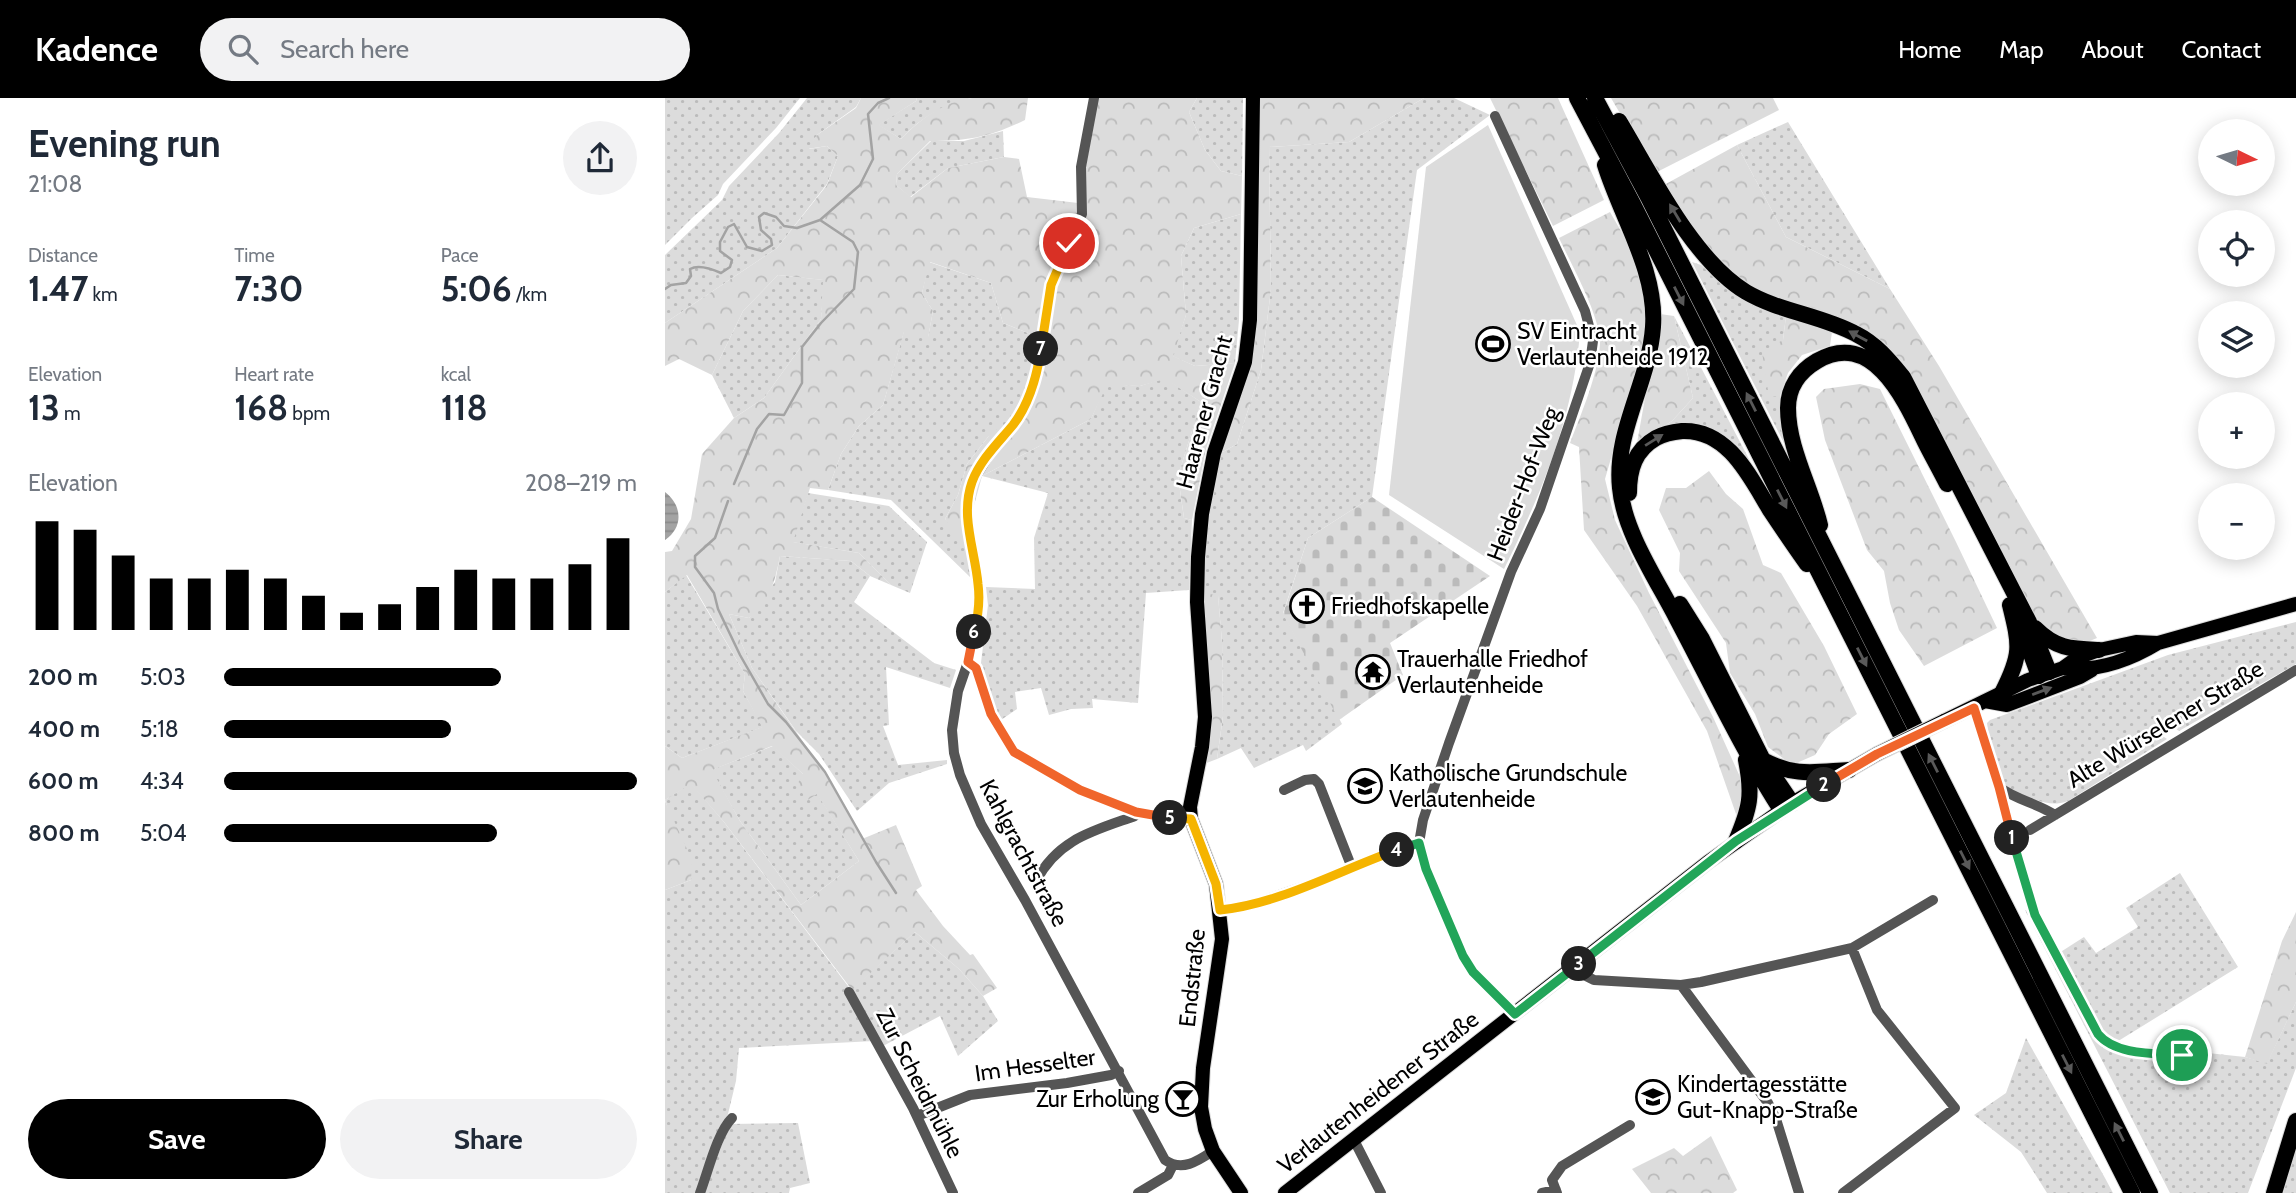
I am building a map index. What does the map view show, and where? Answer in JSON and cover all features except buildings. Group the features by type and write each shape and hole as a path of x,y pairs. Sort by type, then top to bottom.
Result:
{"highway":[{"path":"1577,98 1832,596 2132,1193"},
{"path":"1597,98 2150,1193"},
{"path":"1597,98 1618,121 1682,225 1727,278 1746,292 1765,301 1854,332 1878,349 1903,377 2029,622 2050,672"},
{"path":"1593,126 1615,195 1644,267 1653,315 1648,355 1619,458 1624,512 1649,566 1742,744 1787,807"},
{"path":"1826,550 1815,502 1791,437 1788,397 1800,375 1808,368 1824,357 1844,354 1867,359 1895,386 1909,408 2010,605 2050,672"},
{"path":"1787,807 1702,639 1656,565 1640,532 1629,492 1632,466 1641,450 1660,436 1680,431 1702,433 1725,446 1738,459 1791,542 1832,596"},
{"path":"2002,692 2019,652 2010,605"},
{"path":"2029,622 2058,646 2099,650"},
{"path":"1736,841 1751,803 1742,744"},
{"path":"1763,760 1780,769 1797,773 1849,770"},
{"path":"2274,1193 2296,1121"}],"main road":[{"name":"Haarener Gracht","path":"1191,819 1190,807 1205,717 1197,603 1202,514 1214,453 1245,362 1250,320 1252,98"},
{"name":"Verlautenheidener Straße","path":"2050,672 2096,667 2140,654 2158,643 2296,604"},
{"name":"Verlautenheidener Straße","path":"1285,1193 1736,841 1787,807 1877,754 2077,658 2136,642 2158,643"},
{"path":"1979,704 2007,705 2080,677 2096,667"},
{"name":"Endstraße","path":"1191,819 1216,884 1222,939 1203,1068 1201,1107 1213,1151 1241,1193"}],"street":[{"name":"Kahlgrachtstraße","path":"1094,98 1081,167 1081,214 1051,285 1037,374 1025,406 994,447 970,490 966,510 979,586 976,623 968,662 958,691 952,730 954,753 965,792 981,824 1025,900 1162,1155 1173,1165"},
{"name":"Heider-Hof-Weg","path":"1495,117 1585,311 1593,341 1590,363 1569,429 1540,509 1511,572 1449,743 1423,820 1419,843 1426,869 1463,956 1473,972 1515,1014"},
{"path":"968,662 976,668 991,714 1014,752 1080,790 1136,812 1191,819"},
{"name":"Alte Würselener Straße","path":"2030,830 2296,670"},
{"path":"1979,704 2035,915 2098,1034 2113,1046 2142,1052 2182,1055"},
{"path":"1284,790 1305,780 1314,779 1319,784 1352,868"},
{"name":"Alte Würselener Straße","path":"1999,787 2010,795 2044,807 2055,815"},
{"path":"1037,881 1045,865 1070,842 1135,816 1136,812"},
{"path":"1220,910 1241,908 1419,843"},
{"path":"1576,967 1581,974 1594,980 1681,985 1852,948 1933,900"},
{"path":"1843,1193 1955,1108 1877,1010 1852,948"},
{"path":"1681,985 1768,1103 1776,1119 1799,1193"},
{"name":"Zur Scheidmühle","path":"849,992 917,1116 953,1193"},
{"name":"Im Hesselter","path":"917,1116 970,1095 1067,1083 1119,1072"},
{"path":"700,1193 716,1147 732,1118"},
{"path":"1542,1193 1556,1191 1552,1180 1562,1166 1630,1125"},
{"path":"1354,1140 1381,1193"},
{"path":"1138,1193 1168,1175 1173,1165 1185,1166 1213,1151"}],"green space":[{"path":"665,98 800,98 776,128 723,184 718,195 665,245"},
{"path":"807,98 861,98 856,107 817,135 809,149 827,146 838,156 827,184 777,248 665,323 665,255 722,200 729,186 779,133"},
{"path":"861,98 917,98 879,125 901,139 924,118 951,103 972,98 1028,98 1025,120 1012,126 979,137 930,141 897,174 896,185 911,197 948,168 1004,157 1019,159 1027,197 1078,203 1079,215 1067,242 1041,338 1003,323 991,283 930,262 922,293 933,311 928,338 904,332 883,405 859,426 841,454 828,490 810,488 793,542 859,553 891,585 870,576 851,561 780,556 771,590 749,618 729,614 752,668 824,772 862,839 896,825 922,886 916,890 943,926 970,955 973,954 997,988 983,996 959,969 915,932 852,990 724,822 691,784 665,800 665,746 682,758 762,727 743,691 745,674 687,575 665,592 665,552 672,551 691,519 702,454 734,418 764,398 821,319 823,280 778,275 743,311 712,375 679,359 665,366 665,323 777,248 827,185 838,156 827,146 807,149 817,135 856,108","holes":["772,746 803,774 798,783 806,801 817,794 859,861 801,905 740,821 712,770"]},
{"path":"917,98 971,98 933,113 901,139 878,125"},
{"path":"1098,98 1197,98 1189,112 1205,150 1221,171 1242,176 1241,214 1194,228 1181,256 1186,315 1173,356 1195,366 1235,363 1206,449 1192,520 1184,518 1178,476 1201,402 1165,379 1140,386 1107,385 1091,419 982,476 973,509 969,509 975,482 1028,406 1055,286 1072,245"},
{"path":"1197,98 1243,98 1242,176 1221,171 1205,150 1189,112"},
{"path":"1258,98 1424,98 1349,142 1269,147 1271,289 1261,370 1237,444 1219,454 1239,401"},
{"path":"1424,98 1454,98 1490,115 1417,170 1372,497 1308,538 1283,613 1342,724 1306,751 1303,745 1254,768 1241,748 1217,759 1223,716 1222,642 1218,596 1203,598 1206,543 1219,454 1237,444 1261,370 1271,289 1269,147 1349,142"},
{"path":"1490,98 1558,98 1604,200 1553,226"},
{"path":"1611,98 1773,98 1779,110 1655,173"},
{"path":"1788,122 1890,289 1786,237 1737,145"},
{"name":"SV Eintracht Verlautenheide 1912","path":"1488,125 1580,332 1571,394 1554,454 1504,569 1389,495 1426,167"},
{"path":"1003,131 1004,157 948,168 910,197 896,185 897,174 931,141 964,141"},
{"path":"1737,145 1786,237 1890,289 1939,366 2097,638 2080,645 2050,636 2019,598 1904,371 1872,334 1758,292 1721,267 1689,229 1664,185"},
{"path":"1610,212 1636,257 1647,304 1643,348 1605,479 1615,520 1741,779 1743,803 1736,814 1707,731 1637,606 1584,530 1579,447 1570,443 1593,381 1600,344 1591,305 1559,238"},
{"path":"1241,214 1239,320 1235,363 1195,366 1172,356 1186,315 1181,256 1194,228"},
{"path":"929,262 991,283 1003,323 1041,338 1034,374 1023,404 1012,422 988,437 967,464 958,495 945,519 969,547 974,576 970,577 891,500 828,490 841,454 859,426 883,405 904,331 928,337 933,311 922,293"},
{"path":"1692,262 1701,265 1736,295 1786,316 1770,396 1780,396 1781,426 1789,453"},
{"path":"778,275 824,280 821,319 764,398 734,418 712,375 743,311"},
{"path":"1660,314 1674,316 1693,398 1672,421 1637,443"},
{"path":"1674,316 1750,461 1727,441 1656,431 1672,421 1693,398"},
{"path":"1786,316 1832,332 1830,346 1802,355 1788,373 1780,396 1769,397 1762,352 1783,340"},
{"path":"1165,378 1201,402 1178,476 1184,518 1192,520 1189,590 1146,593 1138,703 1092,699 1093,708 1071,709 1049,715 1041,688 1015,692 1017,709 998,722 980,671 988,605 986,587 1035,589 1034,538 1048,493 982,476 1091,419 1106,384 1140,386"},
{"path":"1860,384 1880,389 1997,628 1924,666 1899,630 1884,571 1867,550 1825,440 1816,397 1824,389"},
{"path":"1012,422 970,481 969,547 962,548 945,519 958,495 967,464 988,437 1000,426"},
{"path":"1709,471 1726,494 1743,509 1763,565 1781,573 1824,646 1857,714 1829,734 1815,755 1792,765 1768,747 1755,714 1730,673 1726,643 1679,571 1680,553 1659,510 1666,488 1686,488"},
{"path":"808,493 889,506 927,542 910,593 891,585 859,553 792,542"},
{"path":"1372,497 1490,576 1390,643 1403,675 1339,720 1283,614 1308,538"},
{"path":"780,556 851,561 870,576 854,602 934,663 956,670 950,688 886,667 889,725 883,726 898,765 947,760 947,764 889,783 857,811 819,754 796,731 752,668 729,614 749,618 775,582"},
{"path":"686,575 745,674 743,691 763,727 682,758 665,746 665,592"},
{"path":"1209,594 1218,595 1223,716 1217,759 1204,764 1210,697 1203,598"},
{"path":"2296,622 2296,664 2179,731 2173,727 2161,735 2167,739 2068,801 2048,803 2023,796 2010,790 2001,778 1989,740 1987,723 1990,720 2168,655"},
{"path":"773,746 803,774 807,800 817,793 859,861 801,905 740,821 711,770"},
{"path":"691,783 724,822 851,990 915,932 959,969 983,996 998,1021 958,1056 940,1016 883,1046 874,1041 739,1048 736,1081 728,1114 697,1193 665,1193 665,890 691,880 665,800"},
{"path":"665,801 692,860 691,880 665,890"},
{"path":"2180,873 2238,967 2115,1043 2245,1057 2267,1063 2296,1002 2296,1068 2248,1193 2170,1193 2025,910 2037,913 2059,953 2084,937 2096,953 2138,927 2126,908"},
{"path":"2296,912 2296,1002 2267,1064 2245,1057 2282,941"},
{"path":"2026,1038 2113,1193 2047,1193 2021,1152 1974,1115 2006,1093"},
{"path":"798,1123 810,1183 790,1188 789,1193 703,1193 730,1124"},
{"path":"1711,1136 1737,1190 1733,1193 1651,1193 1632,1169 1674,1148 1683,1156"},
{"path":"2296,1148 2296,1193 2283,1193"}],"shaded area":[{"path":"665,492 675,503 678,523 665,540"}],"waterway":[{"path":"665,289 671,285 686,283 691,276 690,269 705,268 721,273 730,267 732,260 720,251 720,242 728,227 734,224 747,247 762,251 772,245 771,239 761,230 759,217 764,213 776,217 784,226 797,228 820,220 860,185 873,159 868,114 878,103 889,98"},
{"path":"734,484 757,429 769,414 784,415 802,383 802,347 854,289 858,252 853,242 820,220"},
{"path":"728,501 715,538 695,556 695,567 714,593 718,609 740,655 768,704 786,722 825,772 896,893"}],"place":[{"name":"SV Eintracht Verlautenheide 1912","path":"1493,344"},
{"name":"Friedhofskapelle","path":"1307,606"},
{"name":"Trauerhalle Friedhof Verlautenheide","path":"1373,672"},
{"name":"Katholische Grundschule Verlautenheide","path":"1365,786"},
{"name":"Kindertagesstätte Gut-Knapp-Straße","path":"1653,1097"},
{"name":"Zur Erholung","path":"1183,1099"}],"route":[{"path":"1069,243 1051,285 1037,374 1025,406 994,447 973,481 966,510 979,586 976,623 968,662 976,668 991,714 1014,752 1080,790 1136,812 1191,819 1216,884 1220,910 1241,908 1419,843 1426,869 1463,956 1473,972 1515,1014 1708,862 1792,803 1877,754 1974,708 2035,915 2098,1034 2113,1046 2142,1052 2182,1055"}]}
